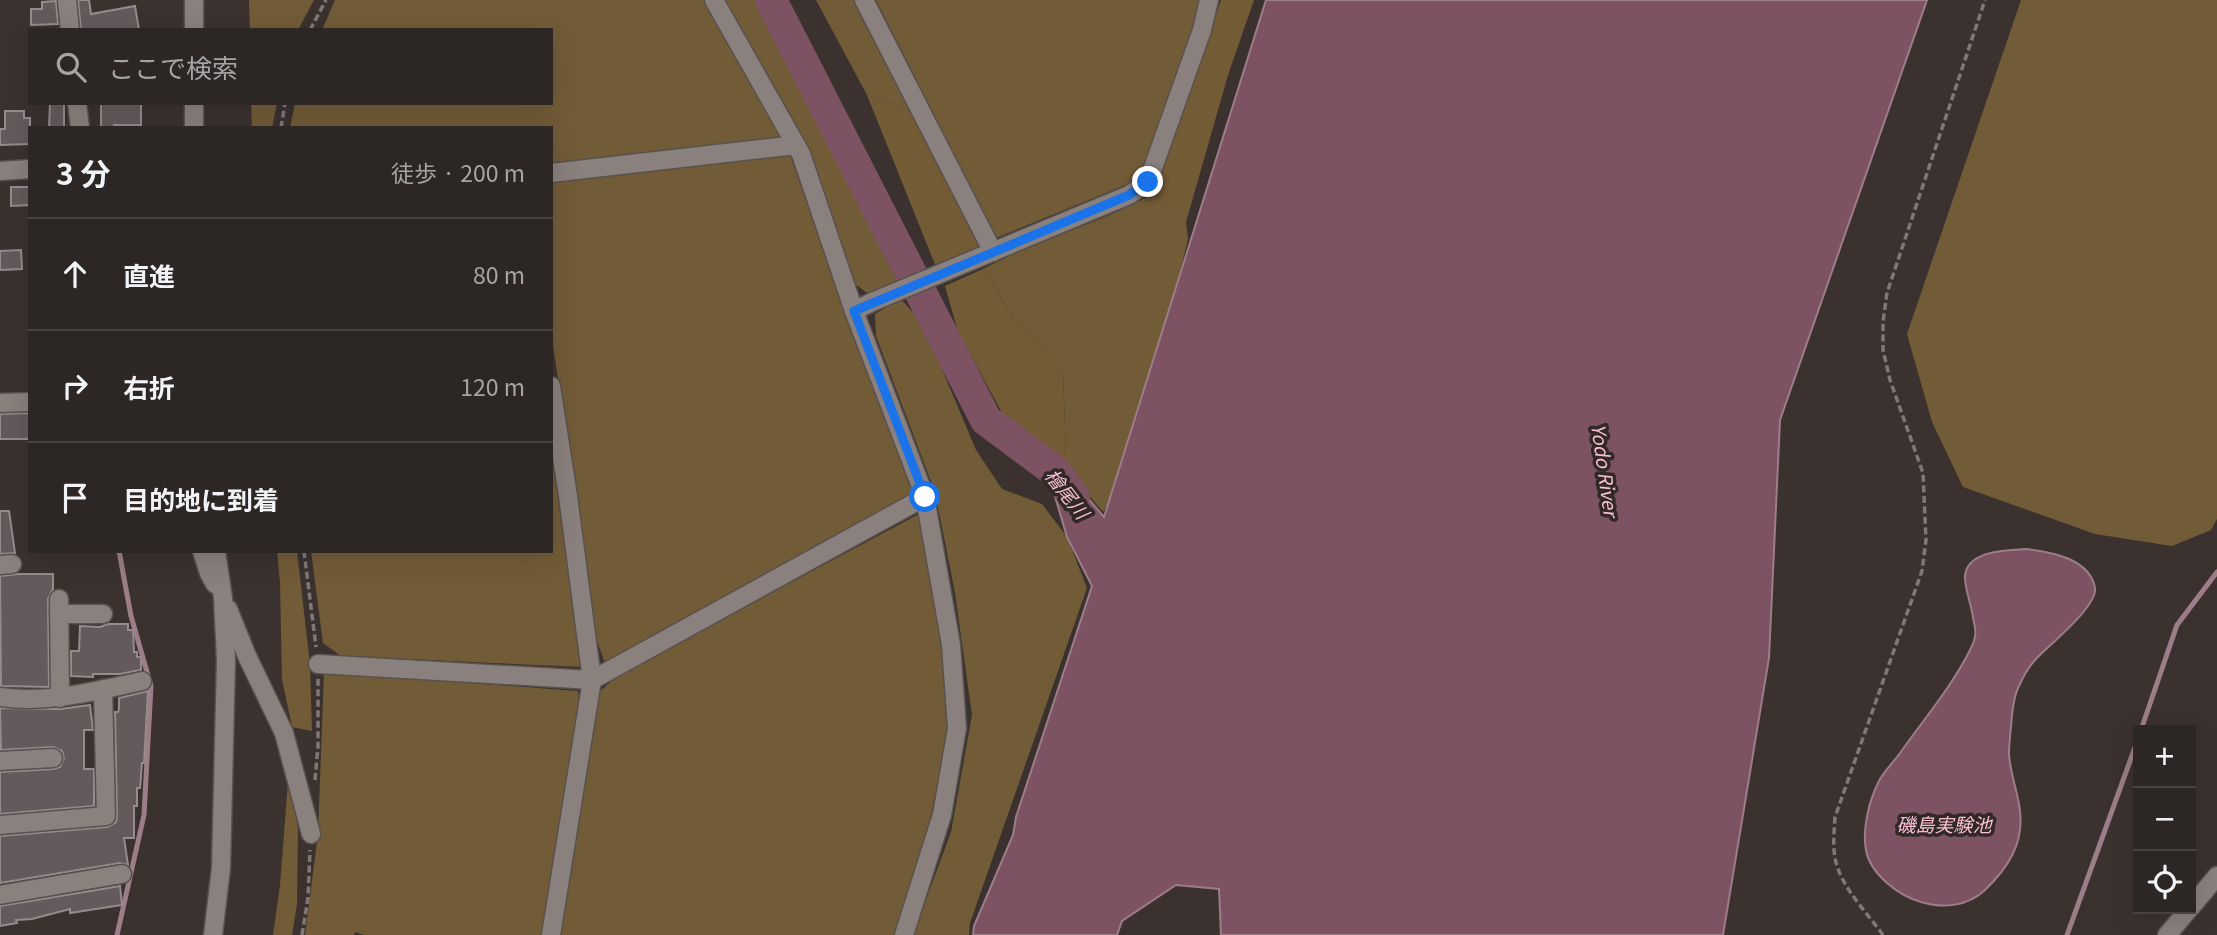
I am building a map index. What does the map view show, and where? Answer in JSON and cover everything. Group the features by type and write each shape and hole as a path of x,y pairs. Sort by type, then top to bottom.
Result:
{"street":[{"path":"67,0 70,28"},
{"path":"194,0 194,28"},
{"path":"713,0 801,154 854,311 925,497 951,645 957,728 942,815 904,935"},
{"path":"864,0 993,252"},
{"path":"854,311 1129,195 1148,182 1202,30 1209,0"},
{"path":"77,105 80,126"},
{"path":"194,105 194,126"},
{"path":"553,173 796,145"},
{"path":"0,171 28,169"},
{"path":"551,935 592,680 553,399"},
{"path":"0,403 28,402"},
{"path":"318,664 592,680 925,497"},
{"path":"203,553 209,573 284,733 311,834"},
{"path":"213,935 221,869 226,660 223,598 216,553"},
{"path":"60,698 59,607 103,614"},
{"path":"0,697 60,698 142,681"},
{"path":"0,825 106,816 103,689"},
{"path":"0,761 53,758"},
{"path":"0,895 122,874"},
{"path":"2196,901 2217,876"},
{"path":"2167,935 2185,914"}],"path":[{"path":"311,28 326,0"},
{"path":"1883,935 1848,888 1838,868 1833,846 1835,817 1922,570 1926,540 1923,472 1890,380 1883,350 1883,322 1887,293 1985,0"},
{"path":"281,126 285,105"},
{"path":"304,553 318,664 315,783"},
{"path":"302,935 308,898 311,834"}],"shaded area":[{"path":"249,0 314,0 299,28 250,28"},
{"path":"335,0 704,0 783,140 553,163 553,126 290,126 295,105 553,105 553,28 323,28"},
{"path":"722,0 761,0 904,279 870,295 855,284 804,147"},
{"path":"816,0 857,0 912,110 867,95"},
{"path":"876,0 1200,0 1194,27 1149,161 1128,184 996,238"},
{"path":"1221,0 1254,0 1228,75 1186,222 1154,193"},
{"path":"2021,0 2217,0 2217,519 2211,530 2172,546 2095,534 1963,487 1932,422 1907,334"},
{"path":"867,95 912,110 982,248 936,267"},
{"path":"251,105 277,105 272,126 252,126"},
{"path":"790,155 865,364 916,487 911,497 606,666 596,638 553,346 553,180"},
{"path":"1154,193 1186,222 1188,239 1114,496 1103,512 1058,463 1066,453 1063,374 1014,321 985,268 1112,214"},
{"path":"985,268 1014,321 1063,374 1066,453 1058,463 1006,420 958,332 945,286"},
{"path":"901,299 923,324 976,450 1002,489 1042,504 1067,537 1087,588 970,923 969,935 913,935 951,832 972,715 955,593 935,492 876,336 875,314"},
{"path":"553,450 585,661 581,667 341,656 323,643 311,553 553,553"},
{"path":"919,514 946,646 949,726 928,830 894,935 558,935 596,695 619,674"},
{"path":"277,553 297,553 310,665 312,731 292,727 282,679"},
{"path":"324,672 578,691 580,716 544,935 364,935 355,932 354,935 305,935 318,834"},
{"path":"289,769 298,829 297,904 292,935 273,935 280,885"}],"water":[{"name":"Yodo River","path":"1266,0 1927,0 1780,420 1769,658 1723,935 1221,935 1219,889 1176,885 1122,921 1117,935 973,935 974,926 1013,835 1016,817 1092,586 1067,537 1046,466 1047,454 1058,463 1104,517"},
{"name":"磯島実験池","path":"2027,549 2058,555 2078,564 2092,578 2094,596 2081,615 2031,665 2015,696 2009,754 2021,823 2013,854 1993,882 1971,900 1955,905 1921,902 1904,895 1887,883 1869,859 1865,834 1872,798 1883,775 1947,689 1973,644 1975,630 1965,580 1967,567 1980,556 1990,553"}],"building":[{"path":"78,0 89,0 91,14 135,6 139,28 81,28"},
{"path":"56,1 58,24 31,25 31,9 42,9 42,2"},
{"path":"50,105 64,105 64,126 49,126"},
{"path":"101,105 141,105 141,125 101,126"},
{"path":"5,111 24,111 24,118 30,118 28,144 0,145 0,129 5,129"},
{"path":"11,187 28,187 28,205 11,206"},
{"path":"21,250 22,269 0,270 0,251"},
{"path":"28,413 28,439 0,439 0,414"},
{"path":"0,511 9,511 15,553 0,554"},
{"path":"53,574 53,589 48,599 49,687 1,686 0,576"},
{"path":"108,624 128,624 128,630 133,630 134,652 137,652 137,657 141,657 141,670 120,674 93,674 93,677 71,676 71,651 79,651 80,626 100,627"},
{"path":"148,691 144,763 140,788 137,788 137,806 134,806 134,838 124,838 128,865 120,863 0,883 0,836 107,827 116,822 115,712 119,709 119,698"},
{"path":"90,705 93,730 84,730 84,769 94,769 94,806 0,814 0,772 54,769 60,767 64,758 62,751 53,747 1,750 0,708 61,709"},
{"path":"120,886 122,905 70,913 70,909 0,926 0,906"}],"waterway":[{"name":"檜尾川","path":"771,0 986,420 1056,472 1074,497"},
{"path":"117,935 144,815 151,686 131,616 119,553"},
{"path":"2143,725 2177,625 2217,572"},
{"path":"2067,935 2133,753"}],"route":[{"path":"925,497 854,311 1129,195 1148,182"}]}
